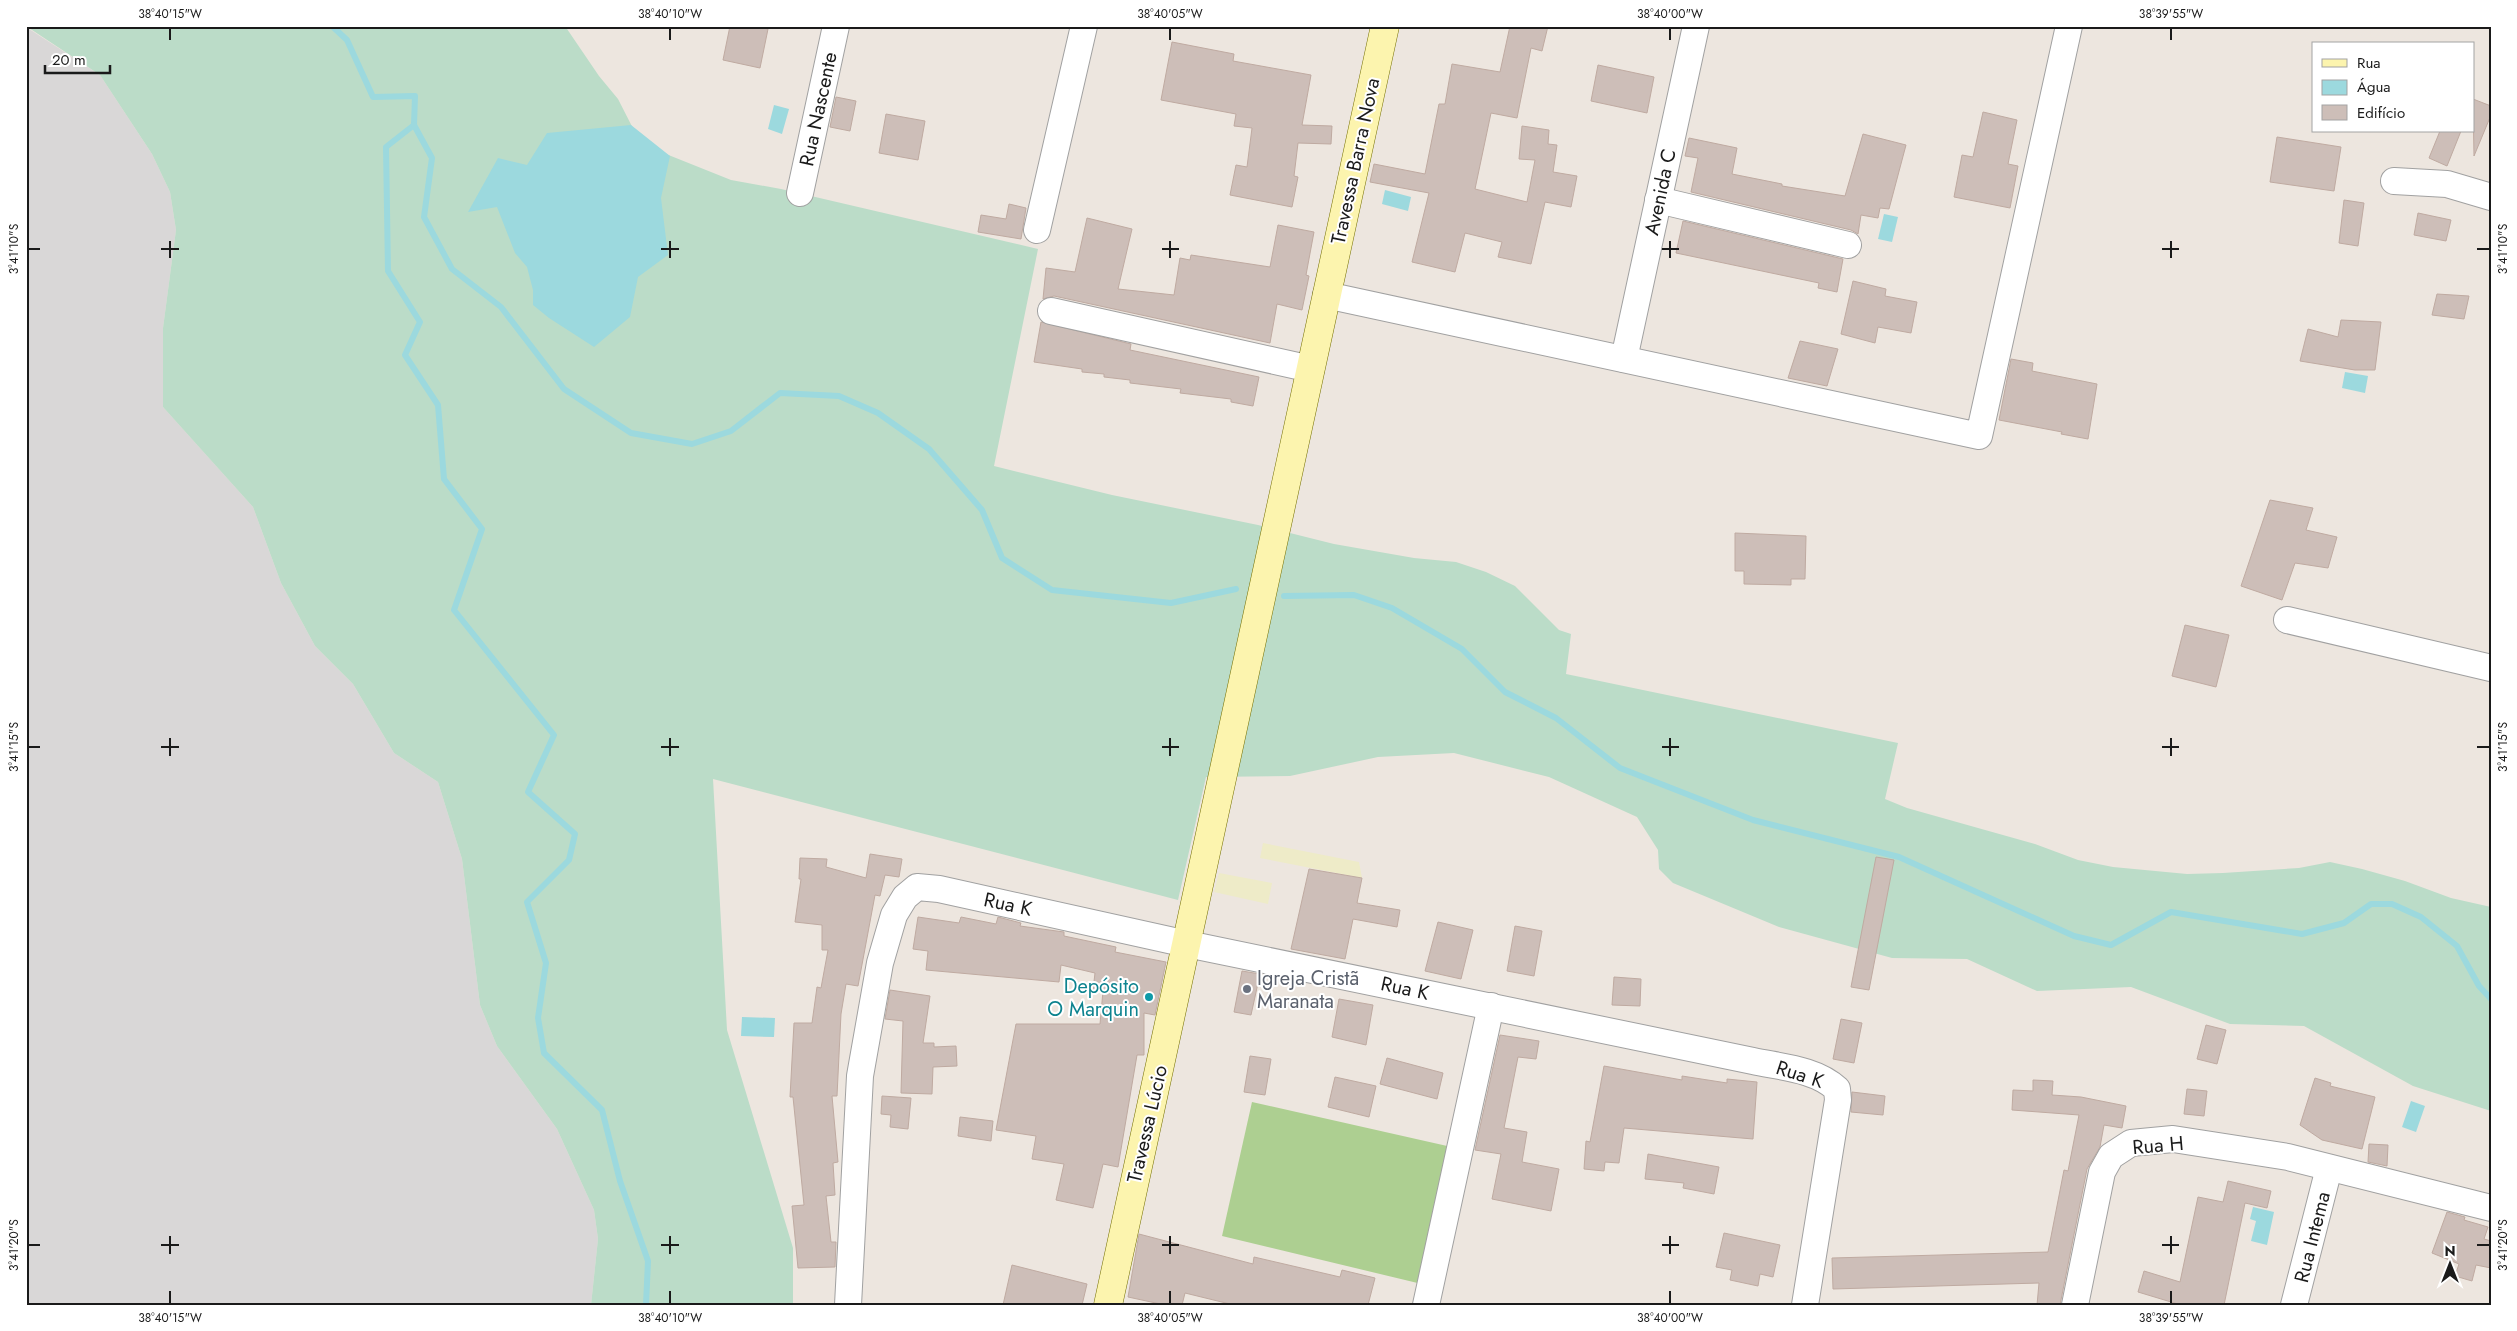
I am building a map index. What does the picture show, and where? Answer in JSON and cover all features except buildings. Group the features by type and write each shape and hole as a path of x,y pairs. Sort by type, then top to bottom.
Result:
{"street":[{"name":"Rua Nascente","path":"800,193 836,26"},
{"path":"1037,230 1084,26"},
{"name":"Travessa Barra Nova","path":"1310,369 1385,26"},
{"name":"Avenida C","path":"1624,359 1696,26"},
{"path":"1326,295 1979,436 2068,26"},
{"path":"2394,181 2447,184 2491,197"},
{"path":"1658,200 1848,245"},
{"path":"1051,311 1310,369"},
{"name":"Travessa Lúcio","path":"1108,1305 1310,369"},
{"path":"2287,620 2491,668"},
{"name":"Rua K","path":"848,1305 860,1076 880,963 894,915 905,897 917,887 939,889 1187,944 1805,1072 1827,1080 1837,1090 1838,1100 1805,1305"},
{"path":"1426,1305 1491,1006"},
{"name":"Rua H","path":"2075,1305 2102,1172 2111,1156 2131,1143 2173,1139 2288,1156 2491,1208"},
{"name":"Rua Intema","path":"2294,1305 2329,1168"}],"shaded area":[{"path":"26,27 100,75 152,154 170,192 176,230 163,328 163,407 253,507 281,583 315,646 353,684 394,753 438,782 462,859 480,1005 497,1046 557,1129 594,1210 598,1239 591,1305 26,1305"},
{"path":"1263,843 1359,862 1362,878 1260,858"},
{"path":"1219,873 1272,883 1268,904 1214,892"}],"green space":[{"path":"26,26 565,26 599,76 618,99 641,144 731,180 781,189 1038,249 994,466 1112,495 1258,525 1334,544 1414,558 1456,562 1486,572 1515,586 1559,630 1571,634 1566,674 1898,743 1885,799 1907,808 2035,844 2078,860 2113,867 2187,874 2299,868 2330,862 2405,881 2451,898 2491,907 2491,1111 2413,1086 2304,1026 2230,1024 2131,987 2037,991 1967,959 1892,958 1779,927 1673,883 1659,869 1658,850 1637,817 1549,777 1454,753 1378,757 1290,776 1206,777 1178,900 713,779 727,1030 793,1248 793,1305 591,1305 598,1239 594,1210 557,1129 497,1046 480,1005 462,859 438,782 394,753 353,684 315,646 281,583 253,507 163,407 163,328 176,230 170,192 152,154 100,75"},
{"path":"1252,1102 1456,1148 1430,1286 1222,1236"}],"water":[{"path":"774,105 789,109 782,134 768,129"},
{"path":"631,125 670,156 661,198 668,255 638,277 630,317 594,347 549,318 533,305 533,290 527,267 515,253 497,207 468,212 498,158 527,165 547,133"},
{"path":"1385,190 1411,197 1408,211 1382,204"},
{"path":"1884,214 1898,217 1892,242 1878,239"},
{"path":"2345,372 2368,376 2365,393 2342,388"},
{"path":"742,1017 775,1018 774,1037 741,1036"},
{"path":"2411,1101 2425,1106 2416,1132 2402,1127"},
{"path":"2253,1207 2274,1212 2267,1245 2251,1241 2256,1221 2250,1219"}],"waterway":[{"path":"332,26 347,40 373,97 415,96 414,125 386,147 388,271 420,322 405,355 438,405 444,479 482,529 454,610 554,735 528,792 575,834 569,860 527,902 546,963 538,1018 544,1053 602,1110 620,1181 648,1261 646,1305"},
{"path":"414,125 432,158 424,217 452,269 501,307 564,389 631,433 692,444 731,431 780,393 839,396 878,413 929,449 982,510 1002,558 1052,590 1171,603 1236,589"},
{"path":"1284,596 1354,595 1392,608 1462,649 1505,692 1556,718 1620,768 1753,820 1899,857 2074,936 2111,945 2171,912 2302,934 2344,923 2371,904 2392,904 2421,917 2457,946 2479,986 2491,999"}],"place":[{"name":"Igreja Cristã Maranata","path":"1247,989"},
{"name":"Depósito O Marquin","path":"1149,997"}]}
